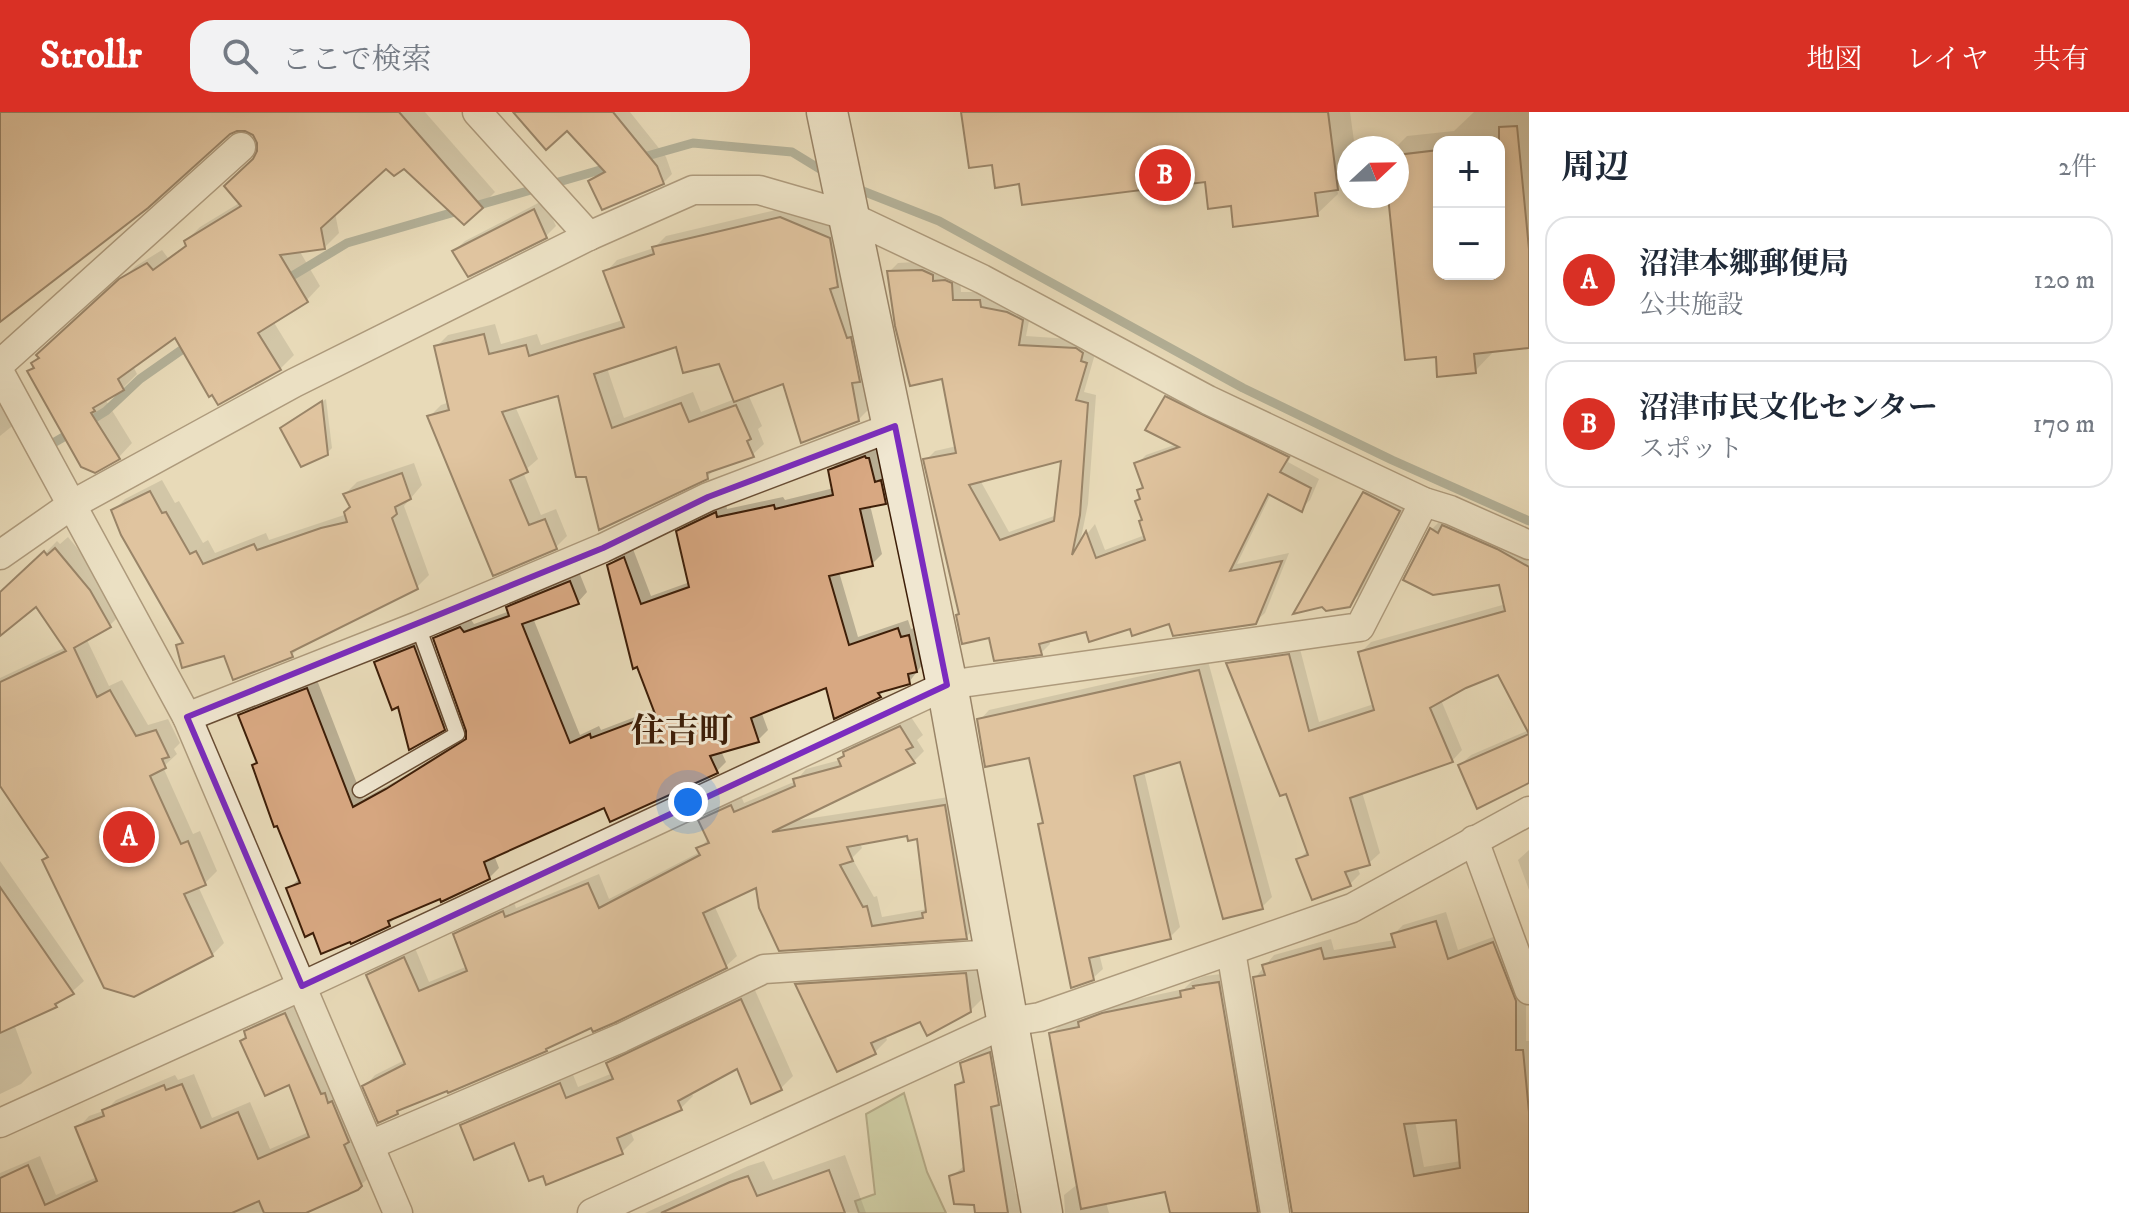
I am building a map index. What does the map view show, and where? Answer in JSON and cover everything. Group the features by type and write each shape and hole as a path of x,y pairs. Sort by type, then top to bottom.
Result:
{"street":[{"path":"477,112 589,236"},
{"path":"827,112 947,685 1042,1213"},
{"path":"0,364 241,147"},
{"path":"0,555 73,504 361,348 589,236 693,190 759,190 849,216 982,279 1208,400 1424,502 1450,510 1529,545"},
{"path":"0,373 187,717 398,1213"},
{"path":"187,717 418,626 603,548 708,497 895,426"},
{"path":"0,1123 302,986 947,685 1360,627 1424,502"},
{"path":"592,1213 1009,1022 1040,1017 1352,908 1529,811"},
{"path":"1474,840 1529,990"},
{"path":"1231,951 1275,1213"},
{"path":"370,1145 621,1038 764,969 995,954"}],"lane":[{"path":"360,790 457,734 418,626"}],"highlighted area":[{"path":"895,426 947,685 302,986 187,717 603,548 708,497"}],"green space":[{"path":"904,1093 927,1172 946,1213 859,1213 855,1201 875,1194 866,1114"}],"building":[{"path":"0,112 399,112 483,208 464,225 404,169 394,176 386,169 321,228 325,249 280,255 308,302 258,333 281,370 218,405 212,395 209,397 175,338 118,379 124,390 93,408 95,411 91,413 120,459 95,473 81,467 27,371 34,368 31,363 39,358 36,355 119,279 147,263 153,270 186,246 184,241 241,206 224,186 253,159 257,143 253,135 245,131 230,134 148,208 0,322"},
{"path":"513,112 613,112 657,166 664,184 602,210 588,181 605,172 567,131 546,150"},
{"path":"961,112 1328,112 1337,190 1315,193 1318,216 1233,227 1231,206 1208,209 1205,182 1022,205 1019,184 995,188 992,165 969,168"},
{"path":"1517,126 1529,249 1529,348 1474,354 1476,373 1437,377 1436,357 1405,360 1389,208 1409,208 1409,154 1433,151 1433,280 1505,280 1505,136 1499,136 1499,127"},
{"path":"534,209 547,238 468,277 452,251"},
{"path":"780,217 830,238 838,287 830,289 847,338 851,337 860,382 852,383 859,421 801,443 783,384 734,402 719,364 683,373 676,347 594,374 612,428 681,403 689,422 736,405 751,439 747,441 754,457 707,473 708,479 599,530 586,477 576,477 558,396 502,412 528,472 510,480 529,525 545,519 557,549 493,576 427,416 449,410 434,346 484,334 489,354 526,345 529,356 624,327 603,271 654,254 652,247"},
{"path":"922,270 933,275 933,281 952,283 953,300 980,300 981,307 1007,312 1023,320 1019,345 1076,348 1083,353 1081,361 1087,363 1076,400 1088,403 1080,515 1072,555 1086,531 1096,558 1145,540 1135,501 1140,499 1137,490 1143,488 1134,463 1179,447 1145,430 1165,396 1289,457 1280,472 1311,488 1302,512 1268,494 1230,571 1282,561 1256,624 1173,636 1169,624 1132,636 1130,629 1089,642 1086,632 1039,644 1042,655 994,661 989,638 962,644 956,615 959,614 923,459 956,453 942,379 910,386 895,326 887,271","holes":["1061,461 1054,521 1000,540 969,485"]},
{"path":"322,401 328,455 301,467 280,428"},
{"path":"865,456 869,458 875,482 881,480 886,504 860,509 873,566 829,576 849,645 898,628 901,637 909,635 917,672 908,674 910,684 878,693 881,697 834,719 826,688 751,718 759,742 710,756 718,773 610,822 604,808 484,862 490,879 441,902 440,899 388,921 390,926 351,944 321,954 313,933 305,937 286,888 300,883 277,826 274,827 252,765 257,763 238,715 307,688 353,807 466,739 466,731 433,638 460,627 464,632 509,616 506,607 570,581 579,604 522,624 570,743 655,714 637,667 633,669 607,565 624,557 641,604 689,587 676,531 716,512 717,517 774,505 775,509 833,495 828,470"},
{"path":"402,473 411,499 395,507 397,514 392,518 418,589 291,652 293,657 233,680 224,656 182,668 176,645 183,643 121,535 111,510 150,491 190,554 196,551 203,564 254,544 257,550 347,522 344,512 350,507 343,494"},
{"path":"1363,492 1400,511 1350,607 1326,611 1322,607 1293,614"},
{"path":"1442,525 1529,567 1529,734 1498,675 1430,708 1453,762 1350,798 1370,865 1345,872 1351,886 1312,900 1296,859 1308,855 1286,794 1280,796 1226,663 1289,654 1309,731 1374,710 1358,652 1505,611 1499,585 1433,595 1403,580 1430,528 1438,533"},
{"path":"55,548 90,590 111,627 74,648 97,697 110,690 136,736 156,730 169,757 162,759 166,768 150,776 181,844 188,841 206,885 184,894 213,956 134,997 104,988 42,860 48,857 0,786 0,682 66,651 36,607 0,636 0,592 44,551 47,555"},
{"path":"414,646 445,730 409,750 398,707 392,710 374,662"},
{"path":"1199,670 1263,909 1223,919 1180,762 1134,776 1171,939 1089,958 1094,980 1071,988 1038,824 1043,823 1029,758 985,767 977,719"},
{"path":"900,726 913,747 906,750 915,763 772,832 945,805 967,939 779,951 759,908 756,888 703,913 727,968 614,1023 593,1032 591,1028 547,1051 397,1111 398,1114 378,1123 362,1086 405,1064 366,975 404,957 419,991 467,971 453,934 503,911 505,917 588,883 599,908 700,855 696,848 709,843 698,820 731,805 734,812 795,786 793,779 841,766 838,759 844,756 843,752","holes":["907,836 908,841 917,839 926,912 922,913 923,918 872,926 867,906 863,907 840,865 853,861 847,847"]},
{"path":"1529,734 1529,783 1477,809 1458,765"},
{"path":"0,887 74,994 55,1004 57,1007 0,1033"},
{"path":"1436,921 1448,959 1493,942 1516,1001 1516,1050 1523,1050 1529,1112 1529,1213 1292,1213 1253,977 1265,975 1262,965 1321,948 1324,959 1395,947 1391,934","holes":["1456,1120 1460,1168 1414,1176 1404,1124"]},
{"path":"966,973 971,1012 927,1036 920,1022 871,1043 876,1054 837,1072 795,984"},
{"path":"1219,982 1258,1213 1170,1213 1165,1192 1081,1209 1049,1033 1079,1027 1078,1022 1102,1013 1181,997 1180,991"},
{"path":"741,999 782,1090 751,1104 737,1069 678,1101 682,1110 617,1138 623,1154 546,1185 543,1176 529,1181 514,1143 474,1160 460,1125 560,1083 566,1098 613,1079 606,1063"},
{"path":"285,1013 321,1094 325,1093 328,1103 332,1101 349,1142 344,1145 362,1186 358,1190 306,1213 264,1213 259,1201 232,1213 0,1213 0,1178 28,1165 45,1205 97,1181 75,1127 104,1116 102,1110 164,1085 166,1090 182,1084 201,1128 238,1112 258,1159 309,1137 289,1085 265,1096 240,1041 246,1038 244,1031"},
{"path":"990,1052 999,1105 991,1107 1008,1213 975,1213 974,1205 954,1204 949,1176 964,1171 955,1085 964,1082 960,1063"},
{"path":"829,1170 845,1213 661,1213 748,1176 757,1196"}],"waterway":[{"path":"640,158 693,143 792,152 828,174"},
{"path":"282,282 347,243 614,166"},
{"path":"855,188 939,221 1243,388 1392,460 1529,521"},
{"path":"85,424 106,411 140,379 190,344"},
{"path":"55,442 72,432"}],"place":[{"name":"沼津市民文化センター","path":"1165,175"},
{"name":"沼津本郷郵便局","path":"129,837"}],"district":[{"name":"住吉町","path":"682,732"}]}
